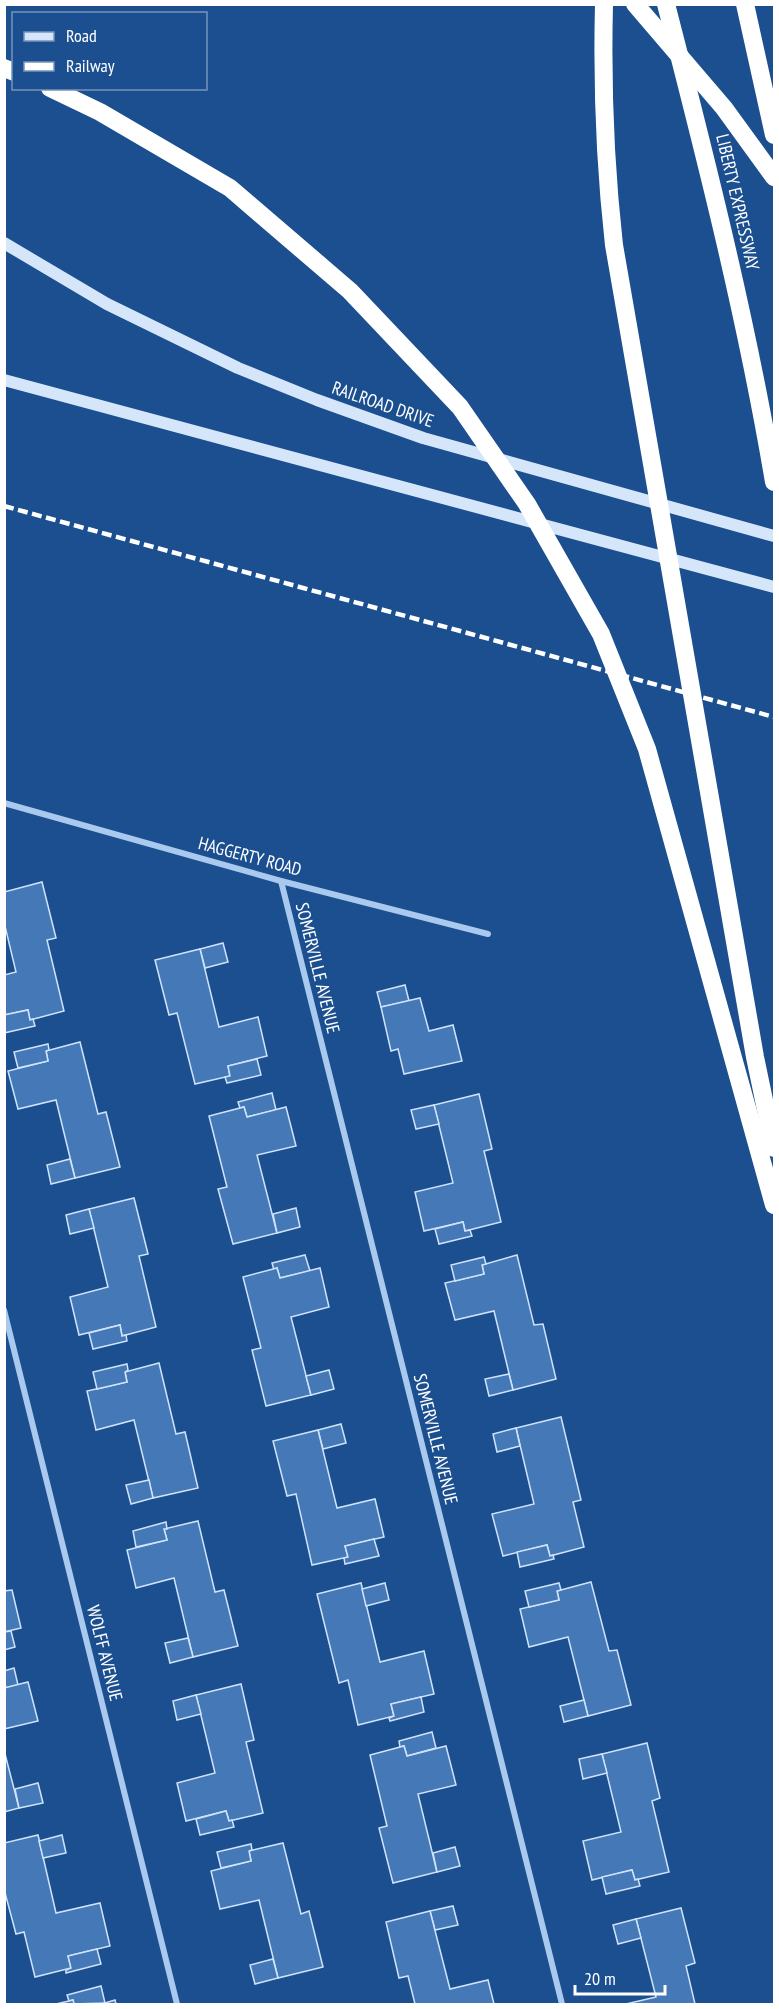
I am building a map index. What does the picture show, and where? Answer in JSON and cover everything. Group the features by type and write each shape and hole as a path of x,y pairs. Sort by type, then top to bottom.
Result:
{"highway":[{"path":"604,4 603,93 606,172 614,245 755,1057 774,1148"},
{"path":"635,4 724,108 774,177"},
{"name":"LIBERTY EXPRESSWAY","path":"666,4 716,198 758,385 774,482"},
{"path":"745,4 774,135"},
{"path":"54,90 100,112 230,188 350,291 460,407 527,504 601,634 647,749 774,1205"}],"main road":[{"name":"RAILROAD DRIVE","path":"4,243 107,304 238,368 317,400 423,438 774,536"},
{"path":"4,380 774,587"}],"street":[{"name":"HAGGERTY ROAD","path":"4,803 281,881 488,934"},
{"name":"SOMERVILLE AVENUE","path":"281,881 562,2004"},
{"name":"WOLFF AVENUE","path":"4,1310 177,2004"}],"building":[{"path":"42,882 56,938 47,940 64,1011 30,1020 28,1010 4,1015 4,975 16,972 4,922 4,892"},
{"path":"223,943 228,962 205,968 200,949"},
{"path":"200,949 219,1027 258,1017 267,1056 228,1066 230,1076 195,1084 177,1013 169,1015 155,960"},
{"path":"405,985 409,1001 381,1007 377,992"},
{"path":"420,998 429,1031 453,1025 462,1061 404,1074 398,1049 391,1051 381,1007"},
{"path":"28,1010 30,1020 33,1019 35,1026 4,1033 4,1015"},
{"path":"80,1042 98,1114 106,1112 120,1167 75,1178 56,1100 18,1109 8,1071 48,1061 46,1051"},
{"path":"48,1044 49,1050 46,1051 48,1061 18,1068 14,1052"},
{"path":"257,1059 261,1075 227,1083 225,1077 230,1076 228,1066"},
{"path":"272,1093 276,1110 247,1117 244,1107 240,1108 238,1102"},
{"path":"479,1094 492,1149 484,1151 501,1222 465,1231 463,1222 424,1231 415,1192 453,1183 434,1105"},
{"path":"434,1105 439,1124 416,1129 411,1110"},
{"path":"244,1107 247,1117 286,1107 296,1146 257,1155 277,1233 233,1244 218,1189 227,1187 209,1116"},
{"path":"70,1159 75,1178 51,1184 47,1165"},
{"path":"134,1198 148,1254 139,1256 156,1327 122,1336 120,1325 79,1335 70,1297 108,1287 89,1209"},
{"path":"296,1208 300,1227 277,1233 273,1214"},
{"path":"89,1209 94,1228 70,1234 66,1215"},
{"path":"463,1222 465,1231 470,1230 472,1236 439,1244 435,1229"},
{"path":"305,1255 310,1271 280,1278 277,1268 274,1270 272,1263"},
{"path":"517,1255 534,1325 543,1324 556,1379 513,1390 494,1311 455,1320 445,1283 484,1274 482,1265"},
{"path":"484,1257 486,1264 482,1265 484,1274 455,1281 451,1265"},
{"path":"277,1268 280,1278 320,1268 329,1307 291,1317 311,1395 266,1406 252,1350 261,1348 243,1277"},
{"path":"120,1325 122,1336 126,1335 127,1341 93,1349 89,1333"},
{"path":"159,1363 176,1434 185,1432 198,1488 153,1498 134,1420 96,1430 87,1391 127,1382 125,1372"},
{"path":"127,1364 128,1370 125,1372 127,1382 97,1389 93,1372"},
{"path":"329,1370 334,1389 311,1395 306,1376"},
{"path":"509,1374 513,1390 489,1396 485,1379"},
{"path":"561,1417 581,1500 573,1502 584,1547 550,1556 547,1545 503,1556 492,1514 534,1504 516,1428"},
{"path":"341,1424 346,1443 323,1449 318,1430"},
{"path":"516,1428 520,1446 497,1452 493,1434"},
{"path":"318,1430 337,1508 375,1499 384,1537 345,1546 348,1557 312,1565 296,1494 287,1496 273,1441"},
{"path":"149,1480 153,1498 131,1504 126,1485"},
{"path":"198,1521 215,1592 224,1590 238,1646 193,1657 174,1578 136,1588 127,1550 167,1540 164,1529"},
{"path":"166,1522 167,1529 164,1529 167,1540 136,1547 133,1531"},
{"path":"374,1539 379,1556 345,1564 344,1558 348,1557 345,1546"},
{"path":"547,1545 550,1556 553,1555 554,1559 520,1567 517,1552"},
{"path":"591,1582 609,1651 617,1650 631,1705 588,1716 568,1637 529,1647 520,1609 559,1600 557,1591"},
{"path":"361,1583 380,1662 424,1651 434,1694 391,1704 394,1716 358,1725 348,1680 339,1683 317,1594"},
{"path":"385,1583 389,1600 366,1606 362,1589"},
{"path":"559,1583 561,1590 557,1591 559,1600 529,1607 525,1591"},
{"path":"12,1590 21,1628 4,1632 4,1591"},
{"path":"11,1631 15,1647 4,1650 4,1632"},
{"path":"188,1638 193,1657 170,1663 165,1643"},
{"path":"14,1668 18,1685 4,1688 4,1671"},
{"path":"28,1682 38,1721 4,1729 4,1688"},
{"path":"241,1684 254,1740 246,1742 263,1813 229,1821 226,1811 186,1821 177,1783 215,1773 196,1695"},
{"path":"196,1695 201,1714 177,1720 173,1701"},
{"path":"421,1697 424,1712 390,1721 389,1718 394,1716 391,1704"},
{"path":"584,1700 588,1716 564,1722 560,1706"},
{"path":"432,1732 436,1748 407,1756 404,1746 400,1747 399,1741"},
{"path":"647,1743 660,1798 652,1801 669,1872 635,1880 632,1870 592,1880 583,1841 621,1832 602,1754"},
{"path":"404,1746 407,1756 446,1746 456,1785 418,1794 437,1872 393,1883 379,1828 387,1826 370,1755"},
{"path":"4,1750 19,1808 4,1812"},
{"path":"602,1754 607,1773 583,1779 579,1759"},
{"path":"38,1783 43,1803 19,1808 15,1789"},
{"path":"226,1811 234,1827 200,1835 196,1819"},
{"path":"38,1835 56,1913 100,1903 110,1946 68,1956 71,1968 35,1977 24,1932 16,1934 4,1889 4,1843"},
{"path":"62,1835 66,1853 43,1858 39,1841"},
{"path":"283,1843 301,1914 309,1911 323,1967 278,1978 259,1900 220,1909 211,1871 251,1861 249,1851"},
{"path":"251,1844 252,1850 249,1851 251,1861 221,1868 217,1852"},
{"path":"455,1847 460,1866 437,1872 433,1853"},
{"path":"632,1870 640,1886 606,1894 602,1877"},
{"path":"453,1906 458,1925 435,1930 430,1911"},
{"path":"681,1908 695,1963 686,1966 695,2004 626,2004 656,1997 636,1919"},
{"path":"430,1911 450,1989 488,1980 494,2004 415,2004 408,1976 399,1978 386,1922"},
{"path":"636,1919 641,1938 618,1944 613,1925"},
{"path":"97,1949 101,1964 66,1973 66,1970 71,1968 68,1956"},
{"path":"273,1959 278,1978 255,1984 250,1965"},
{"path":"101,1986 105,2003 74,2004 73,2000 69,2001 67,1995"},
{"path":"73,2000 74,2004 56,2004 69,2001"},
{"path":"115,2000 116,2004 98,2004 105,2003"}],"railway":[{"path":"4,506 774,717"}]}
